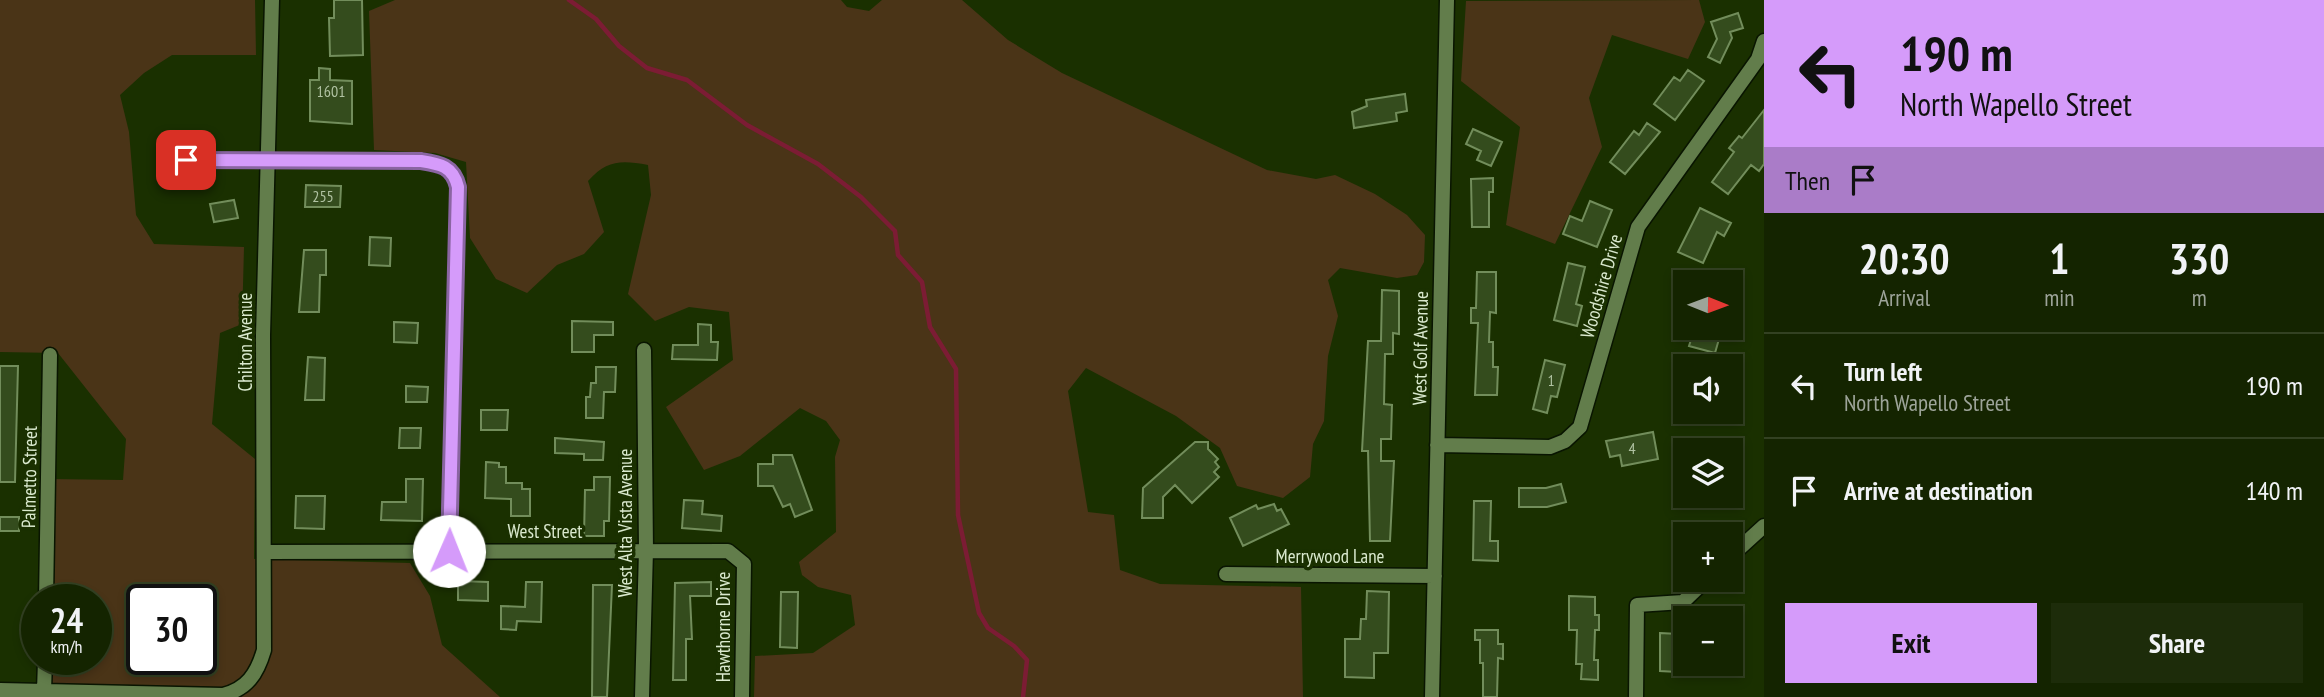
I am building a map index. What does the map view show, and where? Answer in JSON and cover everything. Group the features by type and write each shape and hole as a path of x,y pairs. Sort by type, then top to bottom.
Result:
{"street":[{"name":"Chilton Avenue","path":"44,691 223,695 236,692 250,681 264,650 264,335 272,0"},
{"name":"West Golf Avenue","path":"1432,697 1447,0"},
{"name":"Woodshire Drive","path":"1437,446 1550,447 1565,441 1580,427 1638,227 1758,59 1764,41"},
{"path":"186,160 421,161 442,164 455,175 458,187 449,551"},
{"name":"West Alta Vista Avenue","path":"642,697 646,550 644,350"},
{"name":"Palmetto Street","path":"46,584 50,355"},
{"path":"1743,545 1764,526"},
{"name":"West Street","path":"265,552 712,550 728,551 738,558"},
{"name":"Hawthorne Drive","path":"738,558 744,564 741,697"},
{"name":"Merrywood Lane","path":"1226,574 1434,576"},
{"path":"1636,697 1637,605 1683,601 1693,592"},
{"path":"0,690 44,691 45,675"}],"shaded area":[{"path":"0,0 255,0 256,55 172,55 144,73 120,95 129,132 136,215 154,244 244,247 242,324 220,333 212,424 255,459 254,559 410,563 430,596 442,645 500,697 0,697 44,691 45,675 112,675 112,584 46,584 48,479 123,480 126,439 58,353 0,352"},
{"path":"395,0 841,0 847,7 869,11 882,0 962,0 1008,40 1062,73 1267,170 1316,179 1335,175 1375,194 1407,215 1425,235 1424,262 1417,275 1397,278 1340,268 1328,280 1338,316 1328,356 1324,421 1313,444 1310,477 1283,498 1237,486 1220,448 1176,416 1086,368 1068,391 1088,512 1114,515 1120,570 1160,584 1301,587 1303,697 754,697 755,656 813,653 855,625 851,595 818,587 802,575 799,562 836,532 835,457 840,440 826,421 800,408 740,456 704,470 666,407 733,360 729,312 689,307 655,321 628,294 651,195 648,165 615,163 602,169 588,181 604,232 584,254 557,265 527,293 496,279 470,238 466,162 435,153 374,150 369,11"},
{"path":"1699,0 1705,22 1688,59 1612,35 1589,98 1602,147 1555,244 1506,225 1520,127 1461,81 1466,1"}],"building":[{"path":"334,0 362,0 363,55 330,56 329,18 334,18"},
{"path":"1738,13 1743,28 1730,32 1732,38 1720,63 1708,57 1717,39 1711,22"},
{"path":"319,68 330,69 330,80 352,81 352,124 310,121 310,80 319,80"},
{"path":"1688,70 1704,81 1675,120 1654,104 1674,77 1680,81"},
{"path":"1405,94 1407,111 1396,113 1397,121 1354,128 1352,112 1367,106 1366,100"},
{"path":"1764,110 1764,164 1759,171 1751,165 1728,194 1712,182 1734,152 1729,148 1739,136 1742,138"},
{"path":"1647,123 1660,132 1625,174 1610,162 1634,131 1639,135"},
{"path":"1473,129 1502,142 1491,166 1477,160 1481,151 1466,144"},
{"path":"1493,178 1493,192 1489,192 1489,227 1472,227 1471,179"},
{"path":"306,185 341,186 340,207 305,207"},
{"path":"234,200 238,218 214,222 210,204"},
{"path":"1590,201 1612,210 1597,247 1563,234 1570,216 1582,221"},
{"path":"1700,208 1731,223 1724,236 1717,232 1703,263 1678,252"},
{"path":"370,237 391,238 390,266 369,265"},
{"path":"304,250 326,250 326,275 320,275 319,312 299,312"},
{"path":"1568,263 1585,267 1576,304 1582,306 1577,326 1554,320"},
{"path":"1477,272 1496,272 1496,313 1490,312 1489,342 1493,342 1493,367 1498,367 1497,395 1475,395 1478,323 1471,323 1471,308 1476,308"},
{"path":"1382,290 1399,291 1399,334 1393,333 1393,354 1385,354 1384,404 1392,405 1391,439 1381,439 1381,461 1394,461 1390,541 1370,541 1368,451 1362,451 1368,341 1381,341"},
{"path":"572,321 613,322 613,335 594,335 594,352 572,352"},
{"path":"394,322 418,323 417,343 394,342"},
{"path":"698,324 711,325 711,342 718,342 717,360 672,359 673,345 698,345"},
{"path":"1691,340 1719,340 1715,353 1689,346"},
{"path":"308,357 325,358 324,400 305,400"},
{"path":"1545,360 1565,365 1557,397 1551,396 1547,413 1533,409"},
{"path":"0,366 18,366 15,482 0,482"},
{"path":"596,367 616,367 615,392 604,392 603,418 586,418 586,397 590,397 591,383 596,383"},
{"path":"406,386 428,387 427,402 406,402"},
{"path":"481,410 508,410 507,430 481,430"},
{"path":"400,428 421,428 420,448 399,448"},
{"path":"1653,432 1658,459 1622,466 1620,455 1610,457 1606,441"},
{"path":"555,438 604,442 603,460 584,460 584,454 555,453"},
{"path":"1195,442 1208,442 1208,449 1218,459 1215,462 1219,467 1214,472 1219,477 1192,503 1175,485 1163,497 1163,518 1142,518 1143,488"},
{"path":"773,455 792,455 812,510 795,517 790,504 783,507 773,486 758,486 758,464 773,464"},
{"path":"486,462 499,463 499,467 506,467 506,483 522,483 522,489 530,489 530,516 511,516 511,499 485,498"},
{"path":"594,477 610,477 609,521 604,521 604,536 584,536 585,490 594,490"},
{"path":"406,479 423,479 422,521 381,520 382,502 406,502"},
{"path":"1561,484 1566,502 1547,507 1519,507 1519,488 1546,488"},
{"path":"296,496 325,496 324,529 295,528"},
{"path":"684,500 703,501 702,514 722,516 721,531 682,528"},
{"path":"1474,501 1491,501 1490,541 1498,541 1498,561 1473,560"},
{"path":"1274,504 1277,511 1281,509 1289,524 1243,546 1230,518 1256,505 1258,509"},
{"path":"0,517 19,517 19,531 0,531"},
{"path":"458,581 488,582 488,601 458,600"},
{"path":"526,582 542,582 541,622 517,621 516,630 501,629 501,606 525,607"},
{"path":"711,582 711,596 690,596 692,639 686,639 686,680 673,680 675,583"},
{"path":"593,585 612,585 607,697 592,697"},
{"path":"1367,591 1389,592 1388,653 1374,653 1374,678 1345,677 1345,639 1360,639 1361,619 1366,619"},
{"path":"781,592 798,592 797,648 780,647"},
{"path":"1569,596 1595,597 1595,615 1599,615 1599,630 1595,630 1594,660 1598,660 1598,680 1581,679 1582,664 1576,664 1577,630 1569,630"},
{"path":"1475,630 1498,630 1498,644 1503,644 1503,659 1498,658 1497,697 1483,697 1483,663 1480,663 1480,640 1475,640"},
{"path":"1660,633 1673,634 1673,672 1660,671"}],"waterway":[{"path":"569,0 596,19 619,46 647,68 687,80 747,125 818,164 861,197 895,231 898,255 922,282 930,327 956,369 958,515 979,613 988,628 1014,646 1027,660 1023,697"}],"route":[{"path":"186,160 421,161 442,164 455,175 458,187 449,551"}]}
